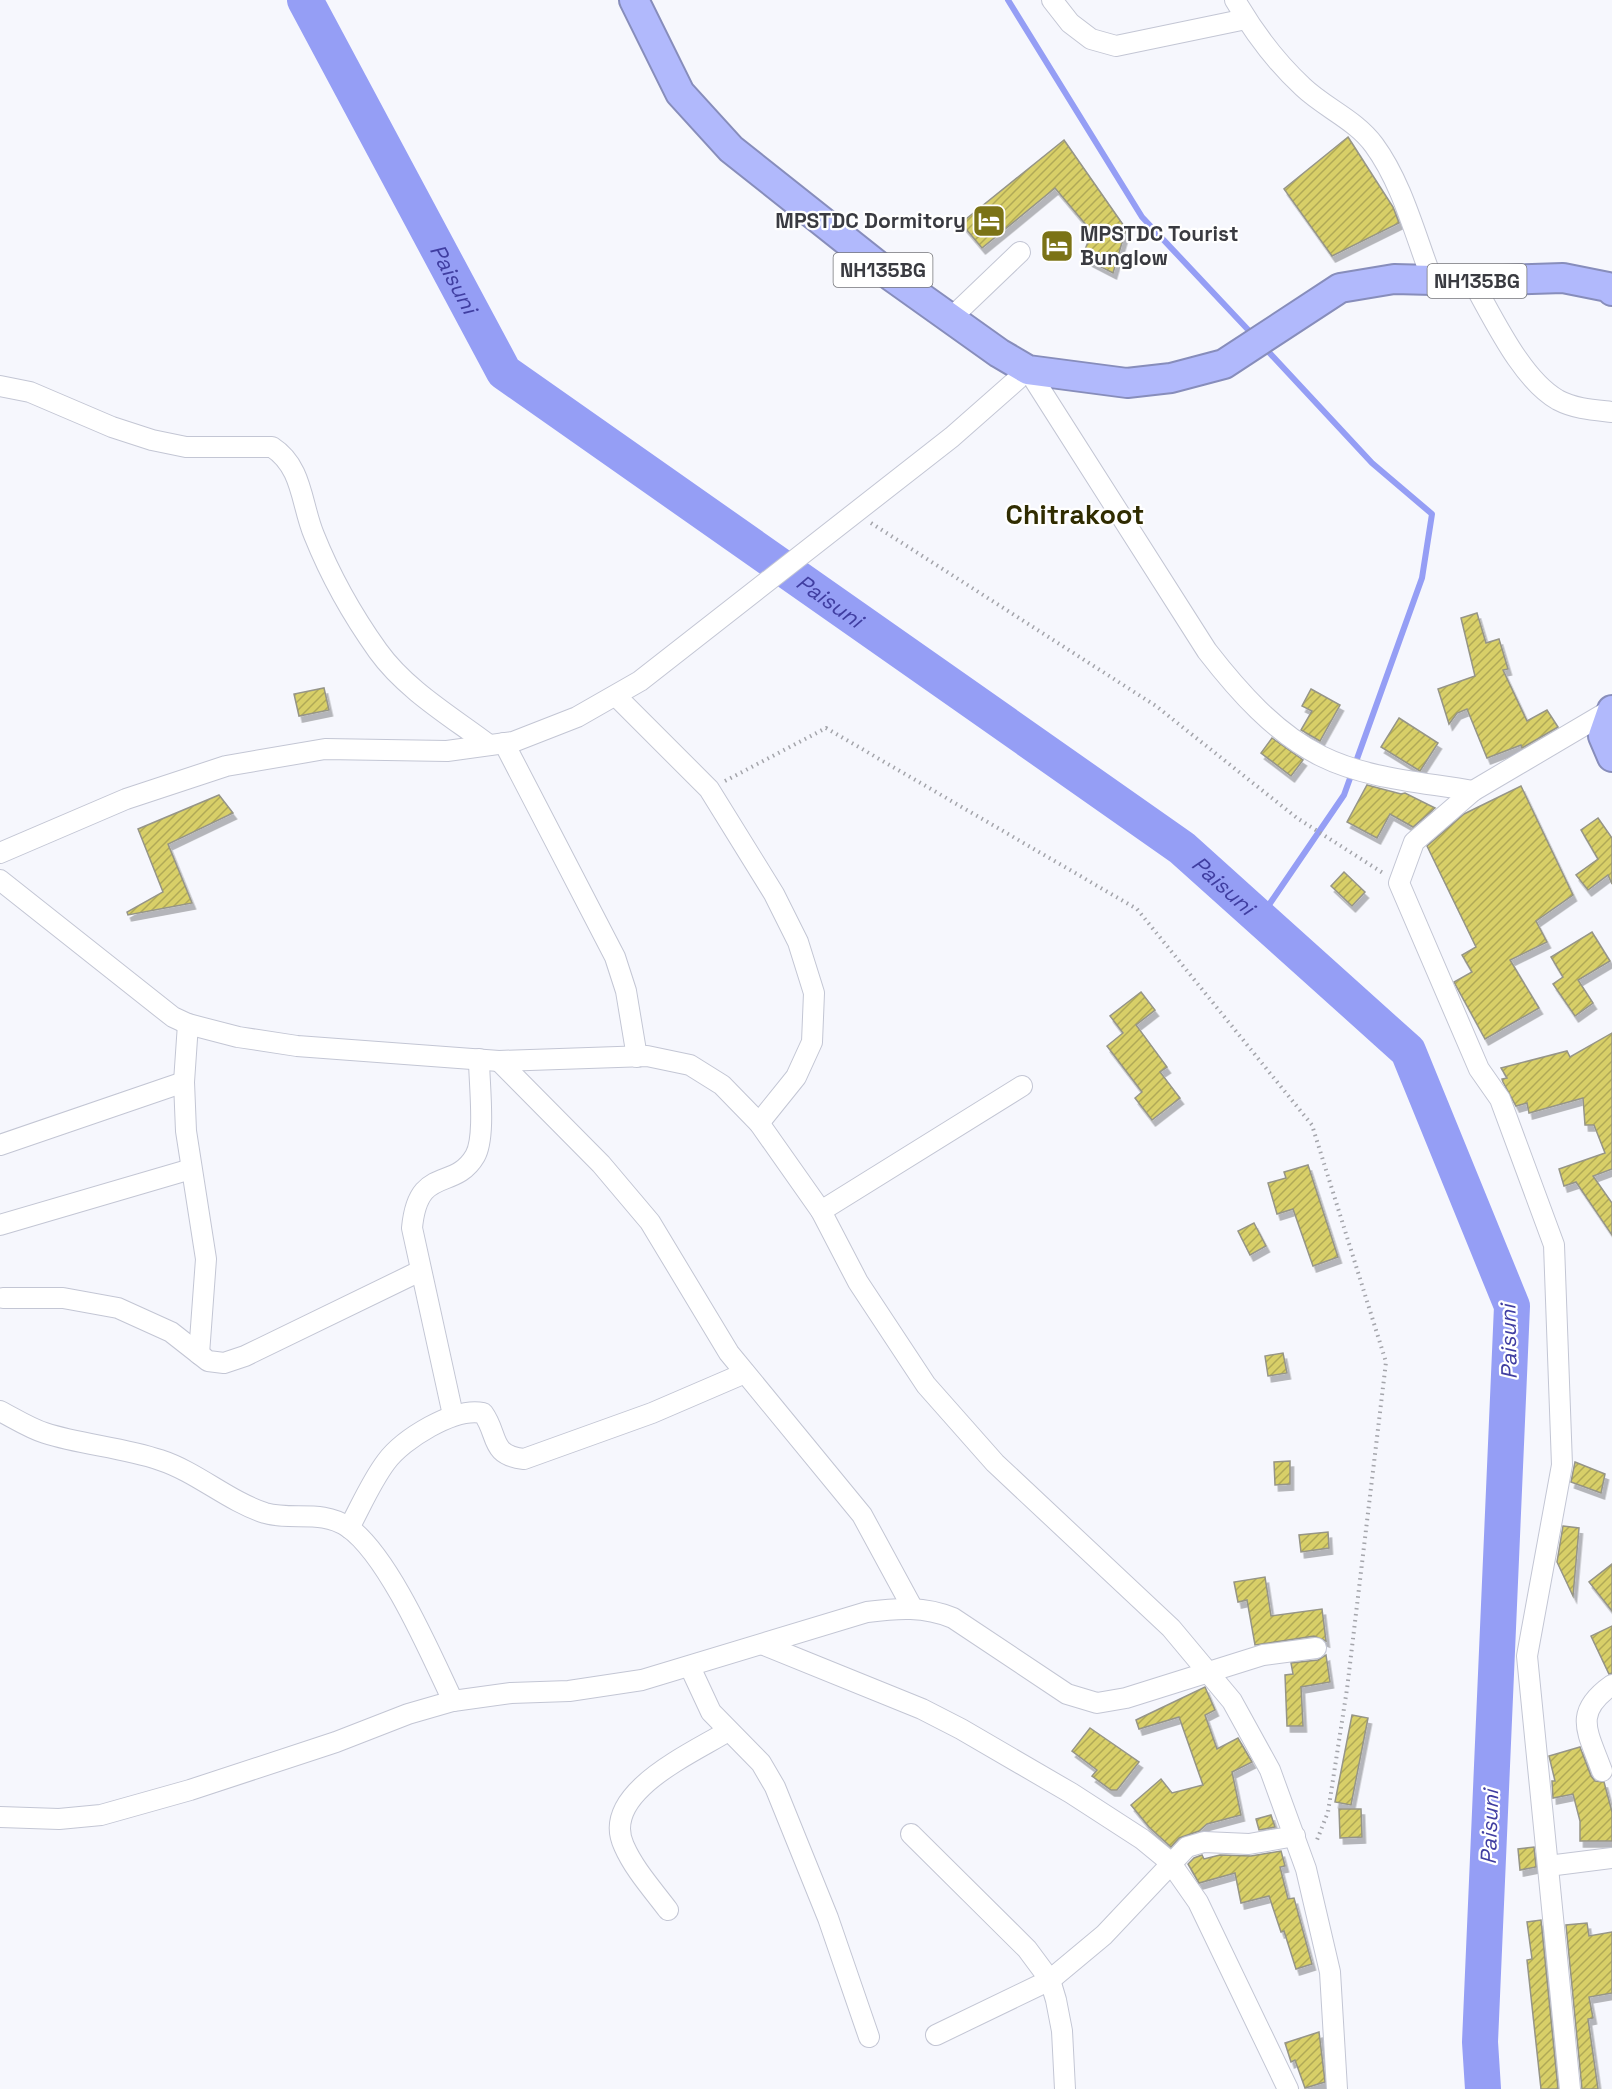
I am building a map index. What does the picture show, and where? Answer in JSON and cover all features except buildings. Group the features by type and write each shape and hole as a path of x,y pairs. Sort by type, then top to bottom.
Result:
{"highway":[{"name":"NH135BG","path":"634,0 680,93 731,149 891,276 950,319 1029,370 1127,382 1171,378 1224,364 1340,288 1394,279 1472,281 1563,279 1611,287"},
{"path":"1612,709 1603,736 1612,757"}],"street":[{"path":"1052,0 1070,23 1091,39 1116,46 1246,19"},
{"path":"1235,0 1246,19 1303,87 1350,122 1373,143 1389,168 1432,279"},
{"path":"950,319 1020,252"},
{"path":"1472,281 1506,340 1538,382 1558,400 1580,408 1612,412"},
{"path":"0,853 126,799 226,766 325,749 447,752 496,744 577,717 640,681 952,437 1029,370 1207,651 1239,692 1292,736 1321,756 1370,773 1473,791"},
{"path":"0,386 30,392 112,427 152,440 186,447 272,447 284,454 293,465 313,534 334,580 378,652 401,678 496,744 615,957 626,991 637,1057"},
{"path":"616,696 709,789 774,894 798,942 814,993 812,1042 796,1077 759,1123"},
{"path":"1570,2089 1527,1656 1562,1465 1554,1245 1500,1099 1479,1069 1400,883 1414,842 1473,791 1612,709"},
{"path":"0,880 173,1017 188,1024 238,1037 297,1046 489,1060 637,1057 690,1065 722,1085 759,1123 821,1211 858,1282 926,1385 995,1463 1136,1592 1212,1673 1232,1701 1270,1770 1306,1869 1330,1972 1337,2089"},
{"path":"188,1024 183,1082 186,1131 206,1260 199,1354"},
{"path":"453,1416 420,1271 412,1228 413,1211 420,1195 430,1184 458,1173 476,1155 489,1060"},
{"path":"489,1060 601,1164 650,1222 729,1353 862,1515 912,1607"},
{"path":"0,1145 183,1082"},
{"path":"821,1211 1022,1086"},
{"path":"0,1225 191,1169"},
{"path":"3,1298 63,1298 118,1308 171,1332 208,1361 224,1363 245,1356 420,1271"},
{"path":"349,1528 386,1462 420,1434 453,1416 471,1410 483,1413 489,1421 497,1447 510,1457 524,1459 652,1413 745,1373"},
{"path":"0,1410 45,1433 118,1447 177,1466 255,1510 278,1517 305,1514 328,1518 349,1528 384,1570 410,1611 453,1701"},
{"path":"0,1817 59,1820 101,1815 190,1790 336,1742 408,1714 453,1701 511,1693 569,1691 642,1680 867,1612 912,1607 935,1611 952,1618 1067,1694 1097,1703 1126,1698 1212,1673 1237,1662 1263,1655 1316,1648"},
{"path":"764,1645 922,1709 961,1729 1071,1793 1142,1839 1170,1862 1198,1902 1288,2089"},
{"path":"690,1667 711,1712 760,1763 775,1787 828,1918 869,2037"},
{"path":"1602,1771 1586,1719 1588,1707 1597,1696 1612,1685"},
{"path":"668,1911 622,1844 619,1822 625,1804 646,1783 728,1731"},
{"path":"911,1834 1027,1949 1050,1980 1062,2031 1065,2089"},
{"path":"936,2035 1050,1980 1104,1935 1187,1846 1196,1843 1249,1844 1295,1836"},
{"path":"1548,1866 1612,1858"}],"path":[{"path":"879,517 870,524 1156,706 1297,818 1400,883"},
{"path":"709,789 826,728 1137,909 1312,1125 1386,1362 1347,1689 1330,1801 1306,1869"}],"waterway":[{"name":"Paisuni","path":"305,0 504,372 1182,848 1408,1051 1512,1306 1480,2042 1483,2089"},
{"path":"1008,0 1142,217 1253,335"},
{"path":"1260,918 1344,795 1422,578 1432,514 1372,463 1264,347"}],"place":[{"name":"MPSTDC Dormitory","path":"989,221"},
{"name":"MPSTDC Tourist Bunglow","path":"1057,246"}],"district":[{"name":"Chitrakoot","path":"1075,515"}]}
